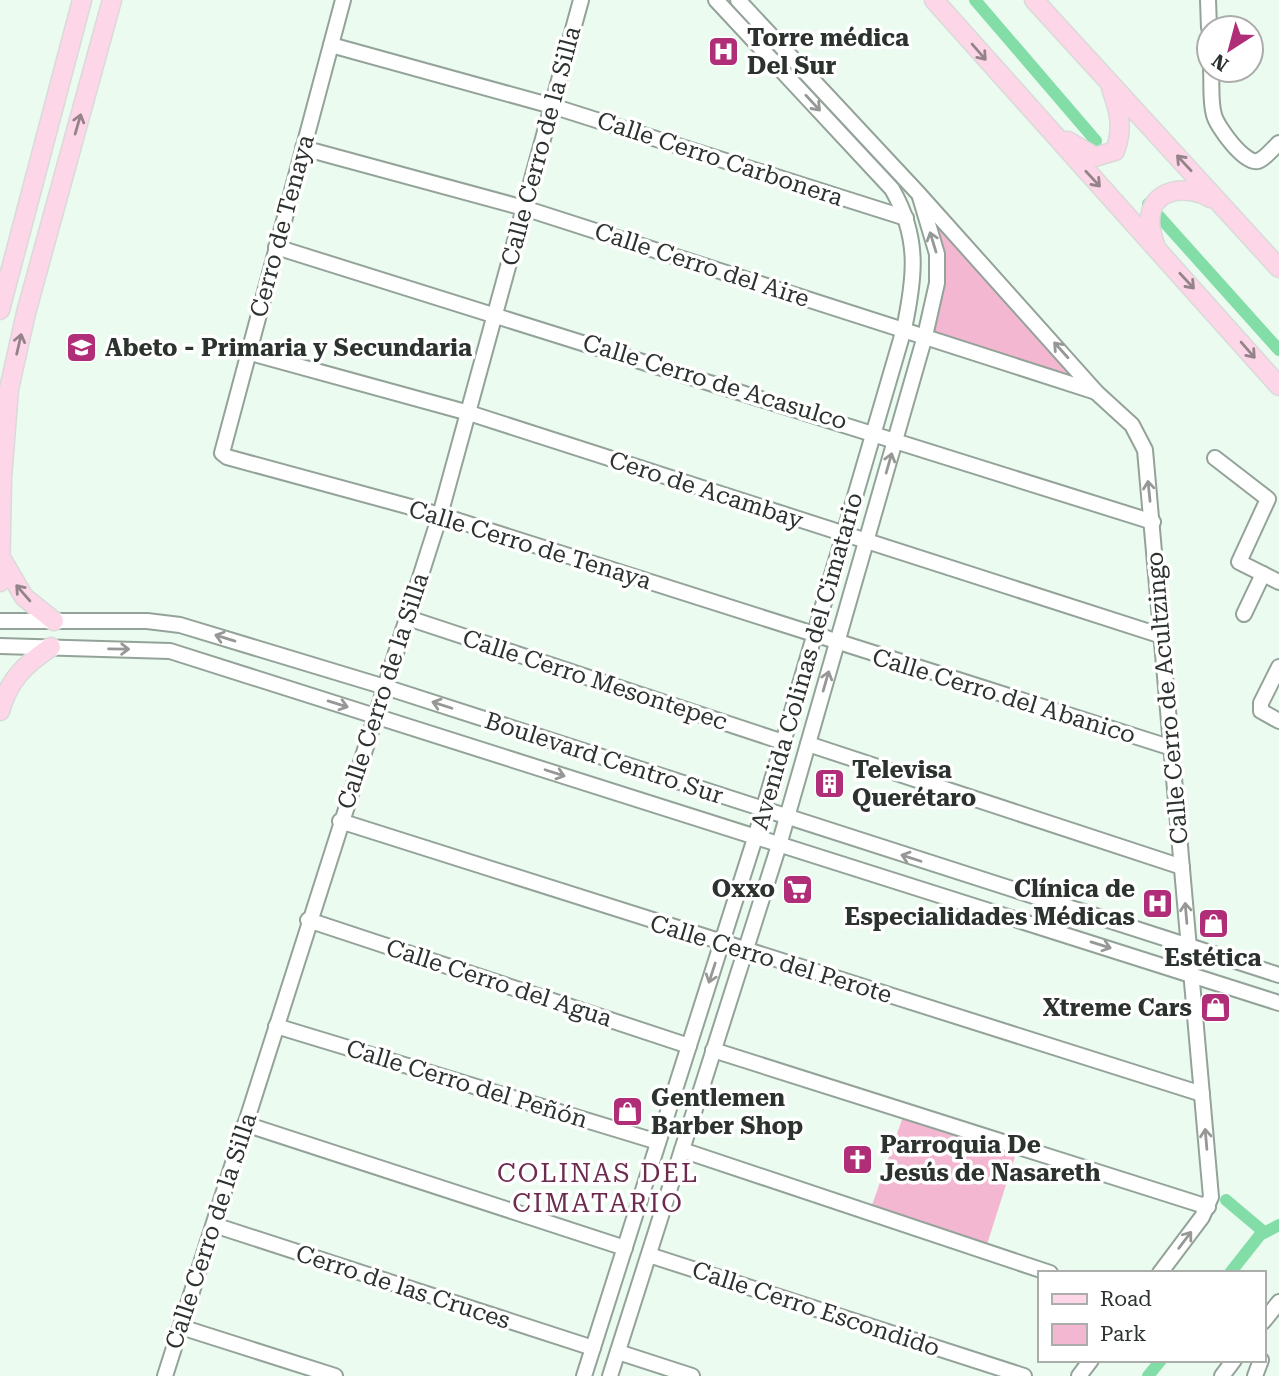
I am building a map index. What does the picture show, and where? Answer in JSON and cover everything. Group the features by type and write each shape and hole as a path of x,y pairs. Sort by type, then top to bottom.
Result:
{"main road":[{"path":"0,582 2,478 9,390 26,313 112,0"},
{"path":"934,0 1030,111 1279,386"},
{"path":"1034,0 1279,268"},
{"path":"0,310 79,3"},
{"path":"1030,111 1083,153 1095,157 1106,156 1115,150 1122,133 1119,113 1108,81"},
{"path":"1156,248 1150,223 1152,210 1171,191 1196,190 1224,208"},
{"path":"1,558 24,597 54,621"},
{"path":"0,712 7,689 19,671 51,647"}],"street":[{"name":"Cerro de Tenaya","path":"222,453 343,0"},
{"name":"Avenida Colinas del Cimatario","path":"584,1376 755,838 875,432 904,330 915,279 913,245 892,189 716,0"},
{"name":"Avenida Colinas del Cimatario","path":"610,1376 779,845 925,336 937,283 937,254 918,193 738,0"},
{"name":"Calle Cerro de la Silla","path":"165,1376 308,920 440,515 552,106 578,1"},
{"name":"Calle Cerro Carbonera","path":"331,45 552,106 905,218"},
{"path":"1212,84 1213,113 1217,125 1246,158 1253,162 1260,160 1279,143"},
{"name":"Calle Cerro del Aire","path":"303,148 524,208 1097,393"},
{"name":"Calle Cerro de Acultzingo","path":"918,193 1097,393 1140,436 1145,450 1211,1197 1208,1207"},
{"name":"Calle Cerro de Acasulco","path":"276,247 875,432 1153,522"},
{"name":"Cero de Acambay","path":"247,352 469,413 1162,636"},
{"name":"Calle Cerro de Tenaya","path":"222,453 227,457 440,515 837,643"},
{"path":"1215,458 1268,499 1239,562 1279,582"},
{"path":"1244,614 1263,574"},
{"name":"Calle Cerro Mesontepec","path":"408,618 783,742"},
{"name":"Boulevard Centro Sur","path":"0,621 147,621 180,625 385,687 1279,975"},
{"name":"Calle Cerro del Abanico","path":"837,643 1172,748"},
{"name":"Boulevard Centro Sur","path":"0,646 170,652 1279,1003"},
{"path":"1279,667 1261,703 1261,710 1279,721"},
{"path":"793,707 817,714"},
{"path":"808,744 1182,867"},
{"name":"Calle Cerro del Perote","path":"340,821 1202,1094"},
{"name":"Calle Cerro del Agua","path":"308,920 689,1046"},
{"name":"Calle Cerro del Peñón","path":"276,1026 658,1142"},
{"path":"713,1051 1208,1207 1161,1271"},
{"path":"674,1094 698,1101"},
{"path":"245,1124 625,1248"},
{"path":"682,1150 1044,1271"},
{"path":"644,1192 666,1200"},
{"name":"Cerro de las Cruces","path":"214,1225 593,1349"},
{"name":"Calle Cerro Escondido","path":"649,1255 1024,1376"},
{"path":"609,1296 633,1303"},
{"path":"1265,1320 1279,1302"},
{"path":"181,1328 335,1376"},
{"path":"618,1352 692,1376"}],"green space":[{"path":"918,193 1097,393 925,336 937,283"},
{"path":"905,1111 1018,1147 984,1254 871,1208"}],"waterway":[{"path":"975,0 1096,141"},
{"path":"1148,204 1279,350"},
{"path":"1226,1200 1264,1232"},
{"path":"1232,1271 1260,1235 1279,1225"},
{"path":"1148,1376 1159,1362"}],"place":[{"name":"Torre médica Del Sur","path":"724,52"},
{"name":"Abeto - Primaria y Secundaria","path":"82,348"},
{"name":"Televisa Querétaro","path":"829,784"},
{"name":"Oxxo","path":"798,889"},
{"name":"Clínica de Especialidades Médicas","path":"1158,903"},
{"name":"Estética","path":"1213,924"},
{"name":"Xtreme Cars","path":"1215,1008"},
{"name":"Gentlemen Barber Shop","path":"628,1112"},
{"name":"Parroquia De Jesús de Nasareth","path":"857,1159"}],"district":[{"name":"COLINAS DEL CIMATARIO","path":"598,1188"}]}
